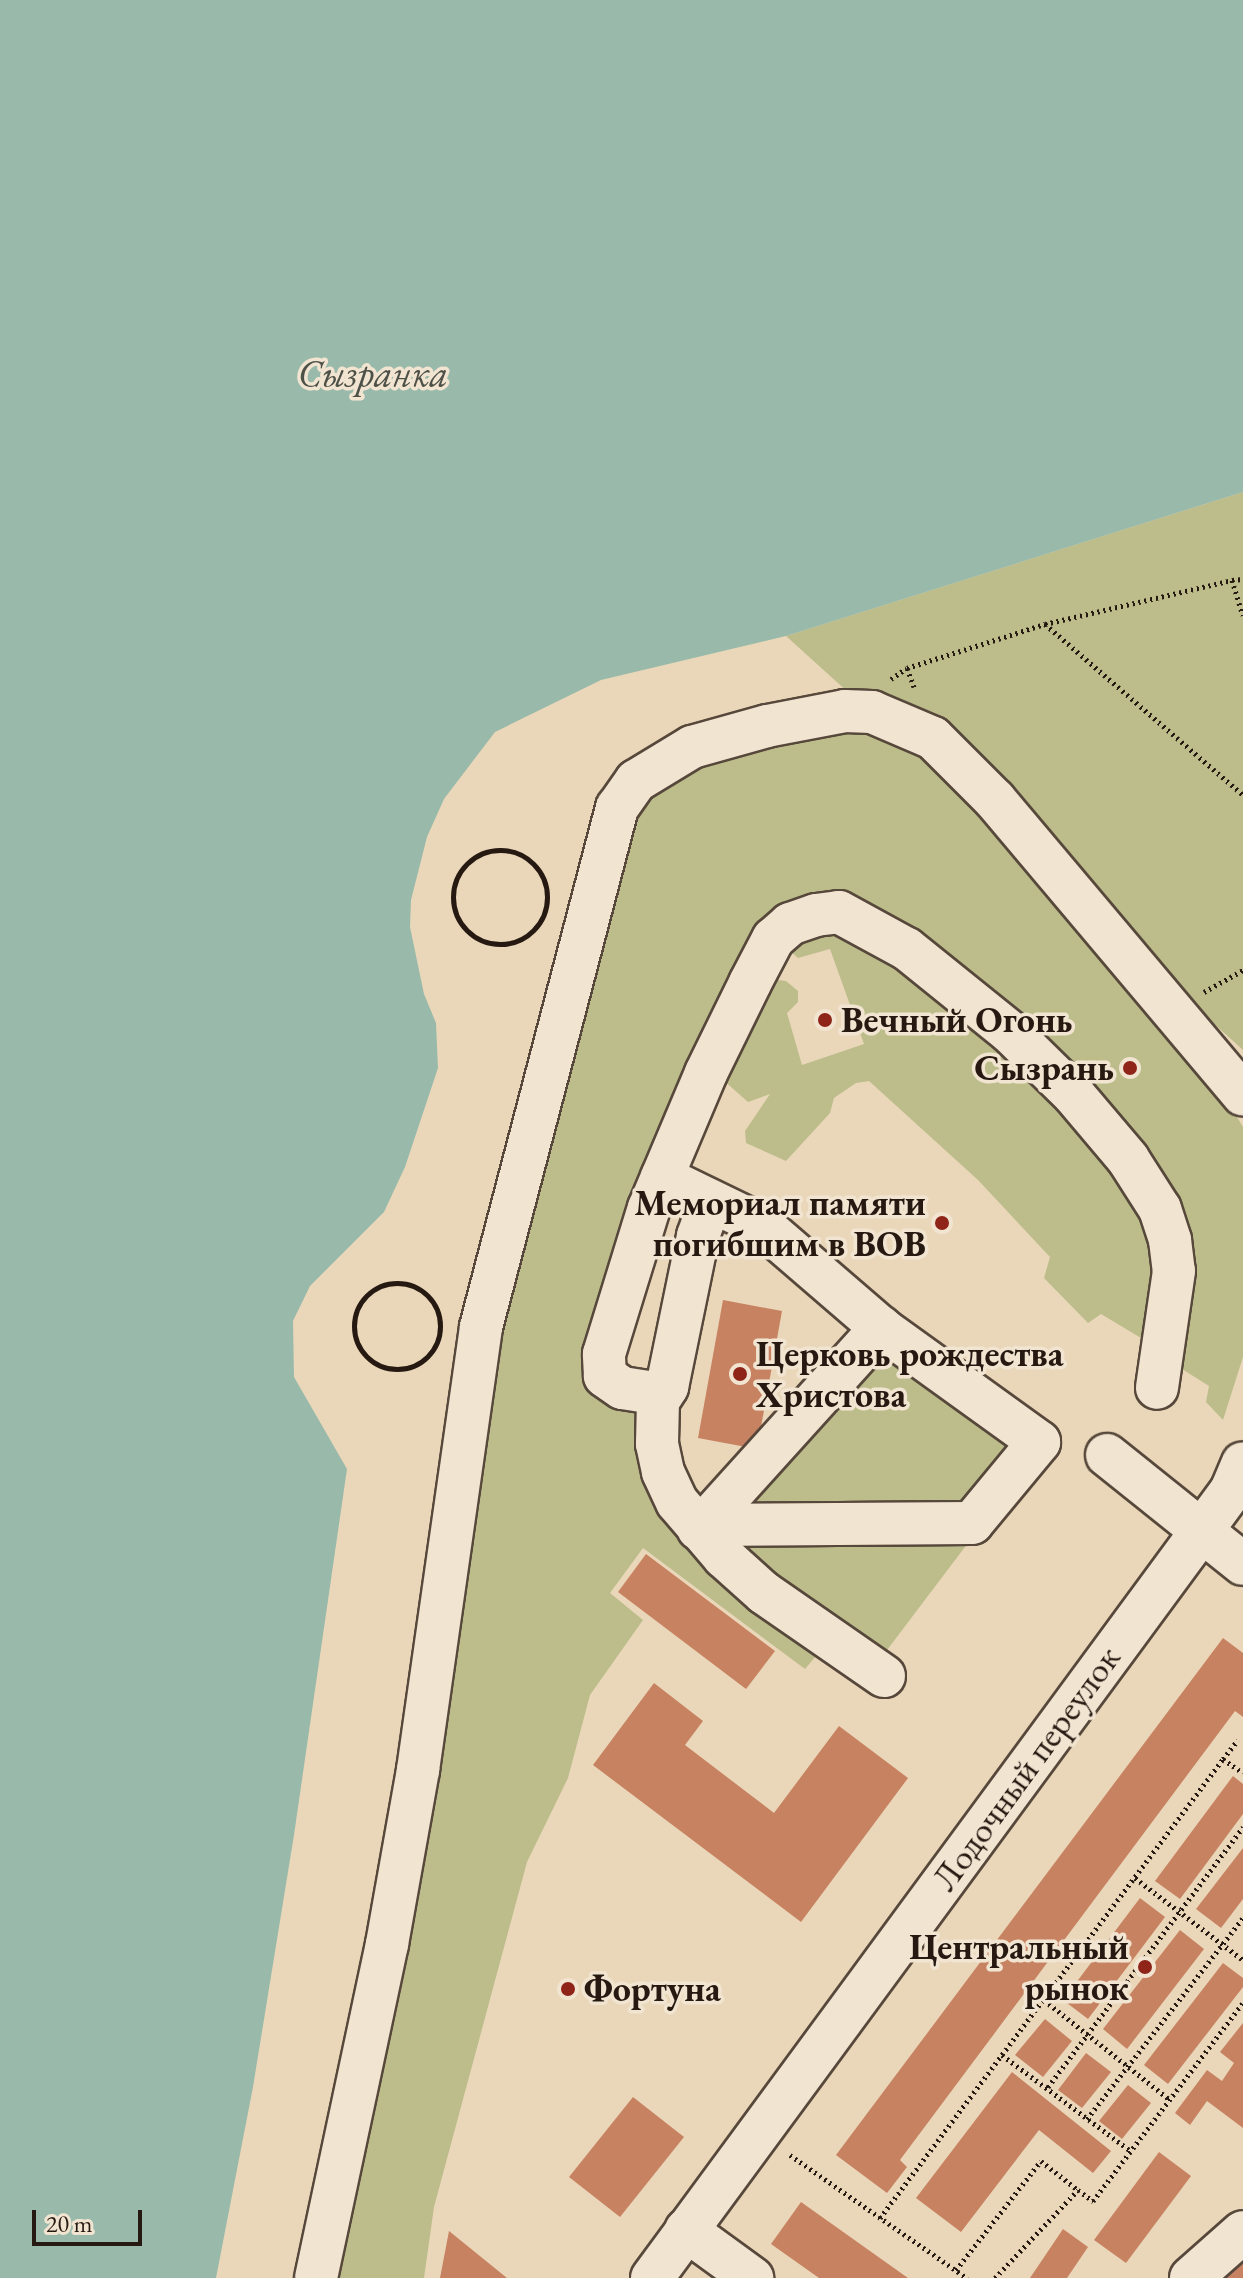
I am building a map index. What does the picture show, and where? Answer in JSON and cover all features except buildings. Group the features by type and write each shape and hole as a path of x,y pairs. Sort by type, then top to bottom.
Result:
{"street":[{"path":"316,2278 387,1944 415,1785 481,1327 617,808 636,781 692,747 767,726 845,711 872,712 933,738 995,800 1243,1094"},
{"path":"658,1401 648,1392 622,1388 605,1376 604,1354 649,1208 706,1073 773,939 790,924 816,915 839,912 907,949 1010,1032 1074,1095 1152,1194 1170,1240 1174,1271 1157,1388"},
{"path":"662,1177 763,1226 881,1328 1039,1442 976,1522 700,1527"},
{"path":"711,1201 698,1236 667,1387 658,1401 657,1444 663,1472 677,1502 764,1593 884,1676"},
{"path":"700,1527 881,1328"},
{"path":"1107,1455 1243,1564"},
{"name":"Лодочный переулок","path":"652,2278 1231,1491 1243,1463"},
{"path":"686,2230 752,2278"},
{"path":"1191,2278 1243,2232"}],"path":[{"path":"933,738 907,668 1045,624 1243,579"},
{"path":"1232,580 1243,615"},
{"path":"1045,624 1243,795"},
{"path":"489,851 519,854 542,874 547,904 542,918 521,939 490,943 476,937 456,914 456,882 463,868 489,851"},
{"path":"388,1284 416,1287 436,1307 440,1335 425,1359 400,1369 386,1368 363,1352 355,1326 357,1312 374,1290 388,1284"},
{"path":"880,2218 1238,1740"},
{"path":"1223,1759 1243,1773"},
{"path":"1048,2087 1243,1827"},
{"path":"1135,1878 1243,1960"},
{"path":"1087,2119 1243,1918"},
{"path":"1044,2000 1169,2099"},
{"path":"956,2270 1041,2161 1093,2201 1243,2003"},
{"path":"1002,2055 1131,2151"},
{"path":"758,2131 967,2278"},
{"path":"995,2278 1078,2190"}],"green space":[{"path":"1243,492 1243,1050 984,815 1219,1087 1243,1127 1243,1357 1223,1420 1206,1402 1209,1386 1182,1369 1172,1376 1175,1336 1120,1131 806,899 599,1328 647,1413 646,1445 822,1649 805,1669 643,1548 610,1593 643,1620 590,1695 568,1778 527,1862 434,2207 424,2278 330,2278 469,1457 624,821 668,775 837,725 902,741 786,636"},
{"path":"839,922 998,1032 1157,1222 1151,1344 1101,1314 1088,1323 1044,1278 1050,1257 978,1180 869,1081 856,1083 834,1098 830,1113 786,1161 746,1143 745,1131 770,1094 748,1102 722,1079 769,979 786,981 798,991 798,1002 787,1013 802,1065 864,1044 830,949 798,958 787,948"},
{"path":"885,1343 1028,1444 972,1517 738,1517"},
{"path":"728,1533 974,1535 881,1658 797,1605"}],"water":[{"name":"Сызранка","path":"0,0 1243,0 1243,492 786,636 601,680 495,732 444,799 427,837 411,900 410,927 424,994 436,1023 438,1068 405,1167 384,1212 310,1286 293,1321 294,1377 347,1469 294,1835 253,2087 216,2278 0,2278"}],"place":[{"name":"Вечный Огонь","path":"825,1020"},
{"name":"Сызрань","path":"1130,1068"},
{"name":"Мемориал памяти погибшим в ВОВ","path":"942,1223"},
{"name":"Церковь рождества Христова","path":"740,1374"},
{"name":"Центральный рынок","path":"1145,1967"},
{"name":"Фортуна","path":"568,1989"}]}
